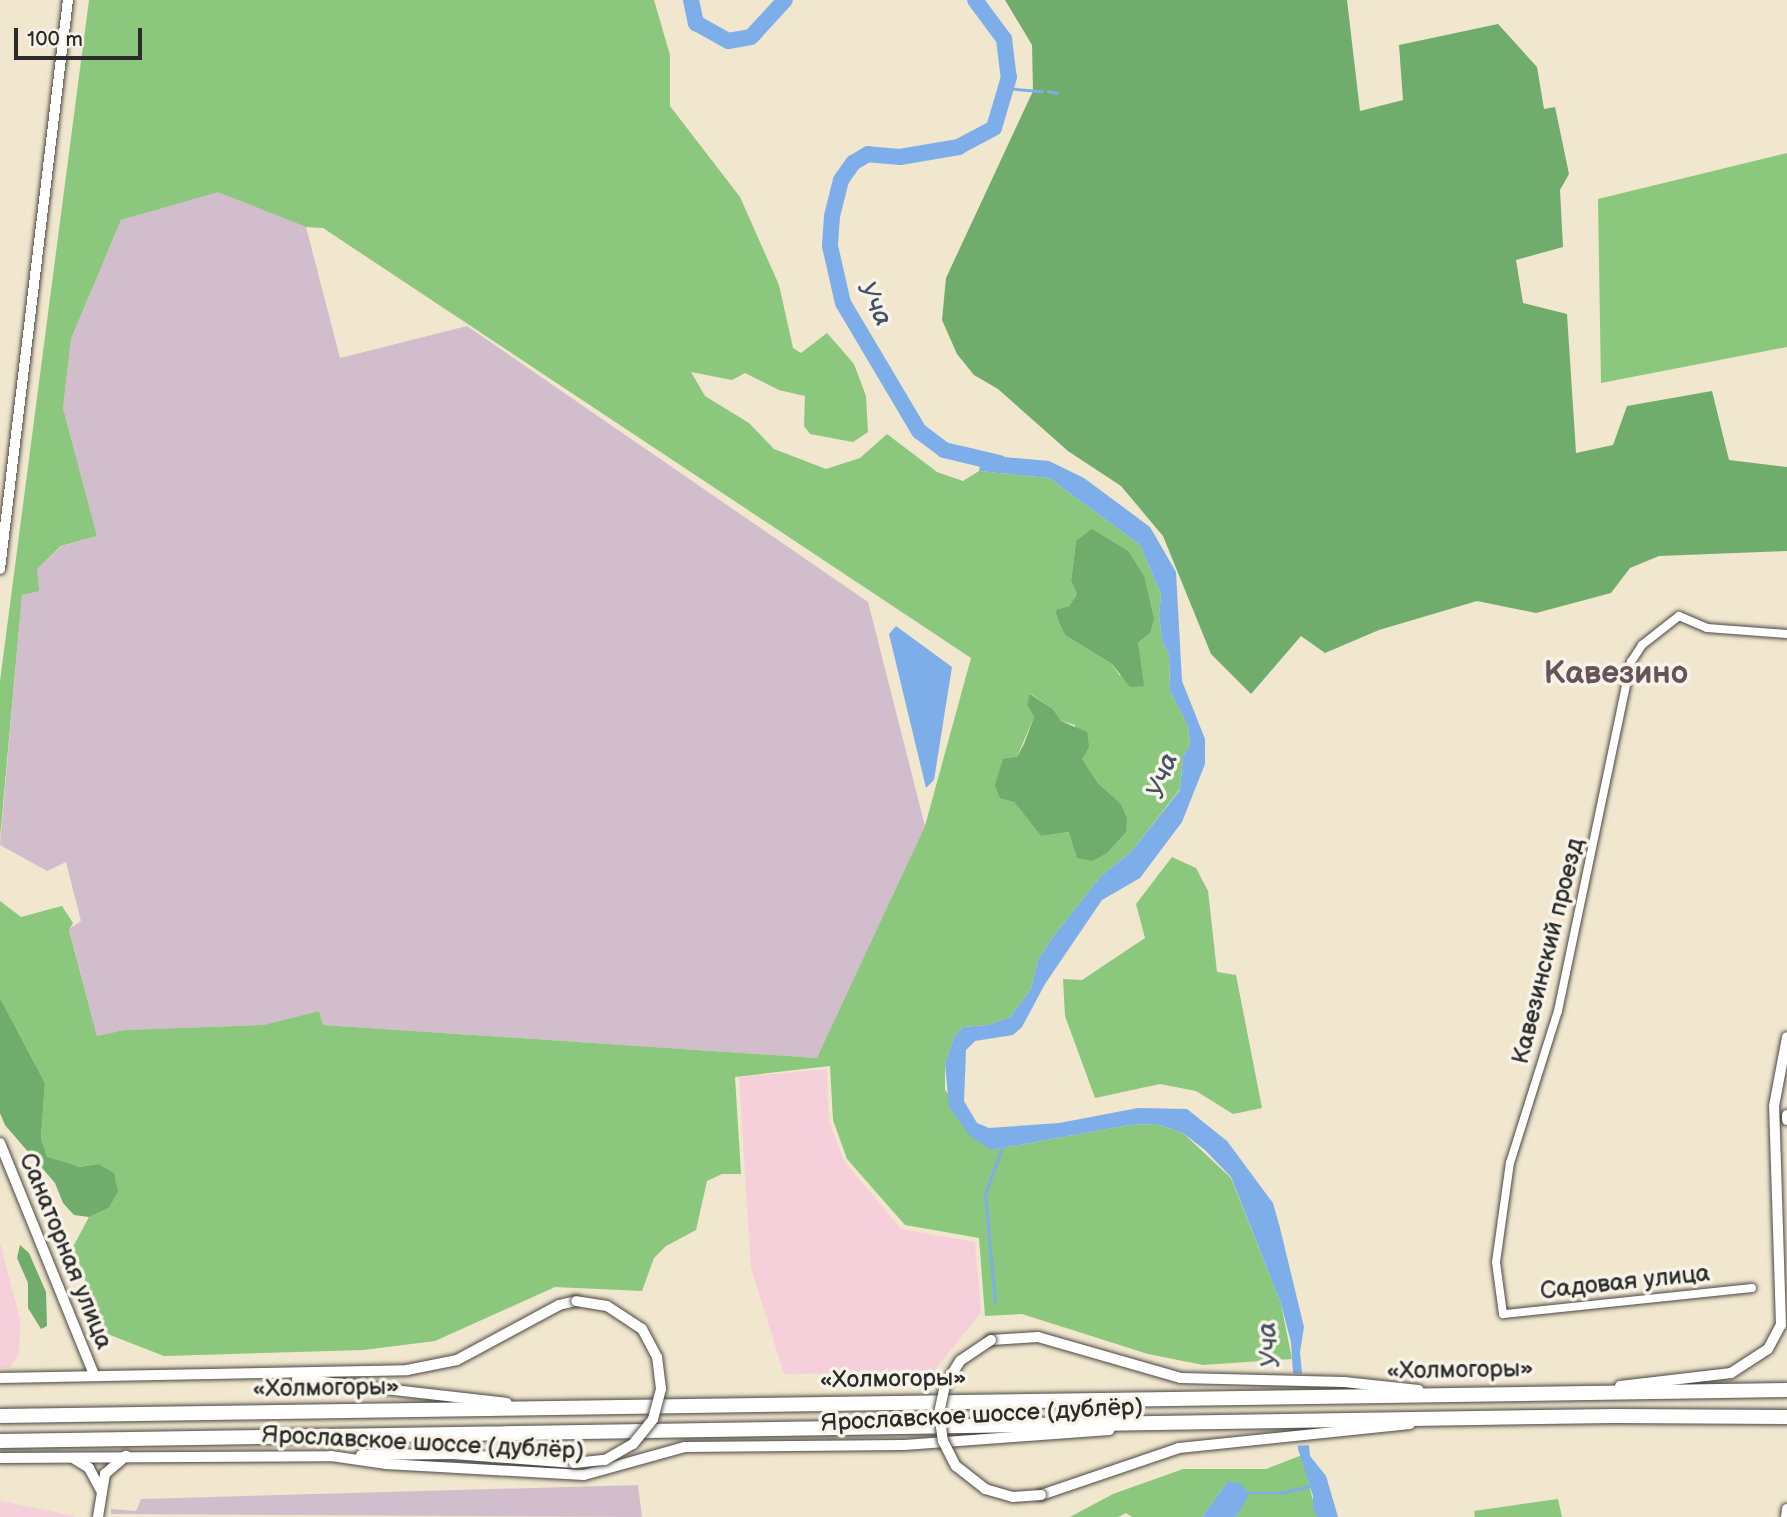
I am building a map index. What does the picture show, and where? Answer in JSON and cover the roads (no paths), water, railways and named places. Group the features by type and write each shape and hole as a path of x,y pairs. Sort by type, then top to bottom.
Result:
{"highway":[{"name":"«Холмогоры»","path":"0,1416 1264,1397 1344,1389 1447,1393 1787,1390"},
{"name":"«Холмогоры»","path":"0,1441 1264,1422 1344,1428 1440,1420 1787,1417"}],"street":[{"path":"0,569 68,0"},
{"name":"Кавезинский проезд","path":"1503,1314 1496,1262 1510,1163 1558,1011 1631,662 1642,645 1679,616 1707,628 1787,634"},
{"path":"1581,1390 1731,1373 1768,1349 1781,1325 1783,1300 1774,1106 1787,1037"},
{"name":"Санаторная улица","path":"0,1143 94,1375"},
{"name":"Садовая улица","path":"1503,1314 1752,1288"},
{"path":"0,1378 252,1375 435,1366 485,1347 559,1305 576,1301 607,1306 634,1322 653,1347 661,1389 653,1419 633,1444 606,1460 574,1464 453,1454 331,1456"},
{"path":"1344,1389 1263,1380 1181,1378 1028,1335 991,1340 960,1361 945,1385 939,1413 943,1441 956,1466 977,1485 1003,1495 1041,1495 1179,1448 1344,1428"},
{"path":"252,1375 552,1408"},
{"name":"Ярославское шоссе (дублёр)","path":"0,1458 331,1456 386,1464 584,1475 685,1447 904,1445 1175,1424"},
{"path":"67,1456 89,1468 100,1489"},
{"path":"99,1517 100,1489 105,1474 126,1456"},
{"path":"1786,1517 1787,1509"}],"water":[{"path":"981,455 1049,461 1084,478 1150,527 1176,572 1182,681 1205,739 1205,764 1182,822 1140,878 1102,900 1045,984 1022,1027 1013,1035 975,1041 966,1050 964,1101 977,1123 989,1128 1059,1123 1138,1108 1187,1109 1227,1141 1273,1203 1304,1327 1300,1352 1310,1456 1326,1476 1338,1517 1317,1517 1313,1509 1313,1496 1298,1449 1291,1342 1281,1304 1231,1177 1205,1150 1183,1133 1156,1124 1129,1125 991,1150 969,1135 949,1107 945,1064 954,1037 963,1027 988,1025 1010,1017 1031,989 1038,960 1052,938 1101,876 1131,852 1180,790 1183,756 1190,745 1188,726 1170,691 1169,654 1162,641 1159,615 1161,594 1140,545 1049,478 979,471"},
{"path":"896,626 952,667 934,780 926,788 889,634"},
{"path":"1228,1481 1241,1484 1249,1493 1241,1510 1235,1517 1202,1517"}],"waterway":[{"name":"Уча","path":"691,0 696,23 728,41 751,37 785,0"},
{"name":"Уча","path":"975,0 1004,39 1009,77 994,128 959,147 900,157 868,154 853,163 841,180 832,216 830,246 843,303 919,431 944,450 999,463"},
{"path":"1005,88 1042,91"},
{"path":"1048,91 1057,93"},
{"path":"995,1302 985,1194 1003,1145"},
{"path":"1249,1493 1280,1493 1311,1486"}],"district":[{"name":"Кавезино","path":"1616,674"}]}
